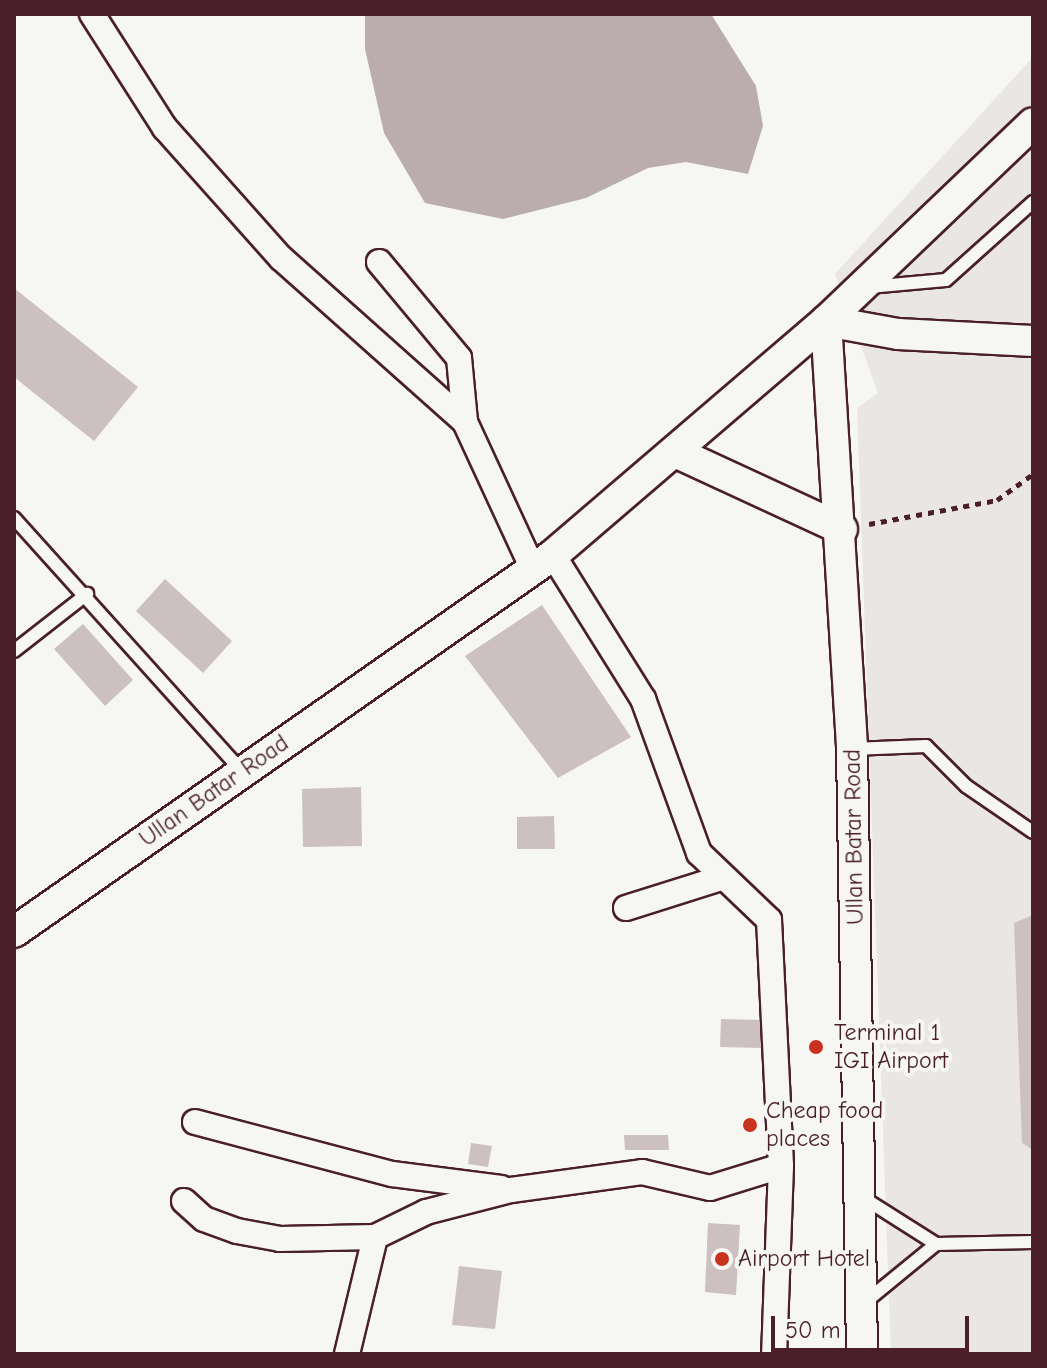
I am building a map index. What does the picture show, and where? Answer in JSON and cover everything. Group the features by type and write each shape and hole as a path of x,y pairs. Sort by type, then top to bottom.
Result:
{"street":[{"path":"92,14 165,128 281,258 465,422 542,561 643,699 695,843 718,879 752,897 769,920 781,1166 774,1354"},
{"name":"Ullan Batar Road","path":"14,932 542,561 675,452 826,321 1033,123"},
{"path":"379,262 459,358 465,422"},
{"path":"826,321 898,334 1033,341"},
{"name":"Ullan Batar Road","path":"826,321 842,529 852,749 862,1354"},
{"path":"675,452 842,529"},
{"path":"626,908 718,879"},
{"path":"195,1122 378,1171 511,1190"},
{"path":"184,1201 204,1219 237,1231 280,1239 375,1237 426,1212 511,1190 642,1172 710,1188 781,1166"},
{"path":"347,1354 375,1237"}],"lane":[{"path":"862,288 946,280 1033,202"},
{"path":"14,518 87,594 242,771"},
{"path":"14,651 87,594"},
{"path":"852,749 926,746 966,786 1033,832"},
{"path":"860,1196 936,1244 1033,1242"},
{"path":"863,1303 936,1244"}],"path":[{"path":"842,529 997,500 1033,474"}],"shaded area":[{"path":"365,14 711,14 756,86 763,126 748,174 686,162 648,168 586,198 503,219 425,203 384,133 365,49"},
{"path":"1033,57 1033,1354 891,1354 857,408 878,393 835,274"}],"building":[{"path":"14,288 138,387 94,441 14,377"},
{"path":"165,579 232,641 203,673 136,611"},
{"path":"542,605 631,737 558,778 465,656"},
{"path":"83,624 133,680 105,706 54,649"},
{"path":"361,787 362,846 303,847 302,789"},
{"path":"554,816 555,849 517,849 517,817"},
{"path":"1033,915 1033,1150 1022,1143 1014,923"},
{"path":"721,1019 762,1020 761,1048 720,1047"},
{"path":"624,1135 668,1135 669,1150 625,1150"},
{"path":"471,1143 492,1146 488,1167 468,1164"},
{"name":"Airport Hotel","path":"708,1223 740,1225 736,1295 705,1292"},
{"path":"459,1266 502,1271 495,1329 452,1325"}],"place":[{"name":"Terminal 1 IGI Airport","path":"816,1047"},
{"name":"Cheap food places","path":"750,1125"},
{"name":"Airport Hotel","path":"722,1259"}]}
